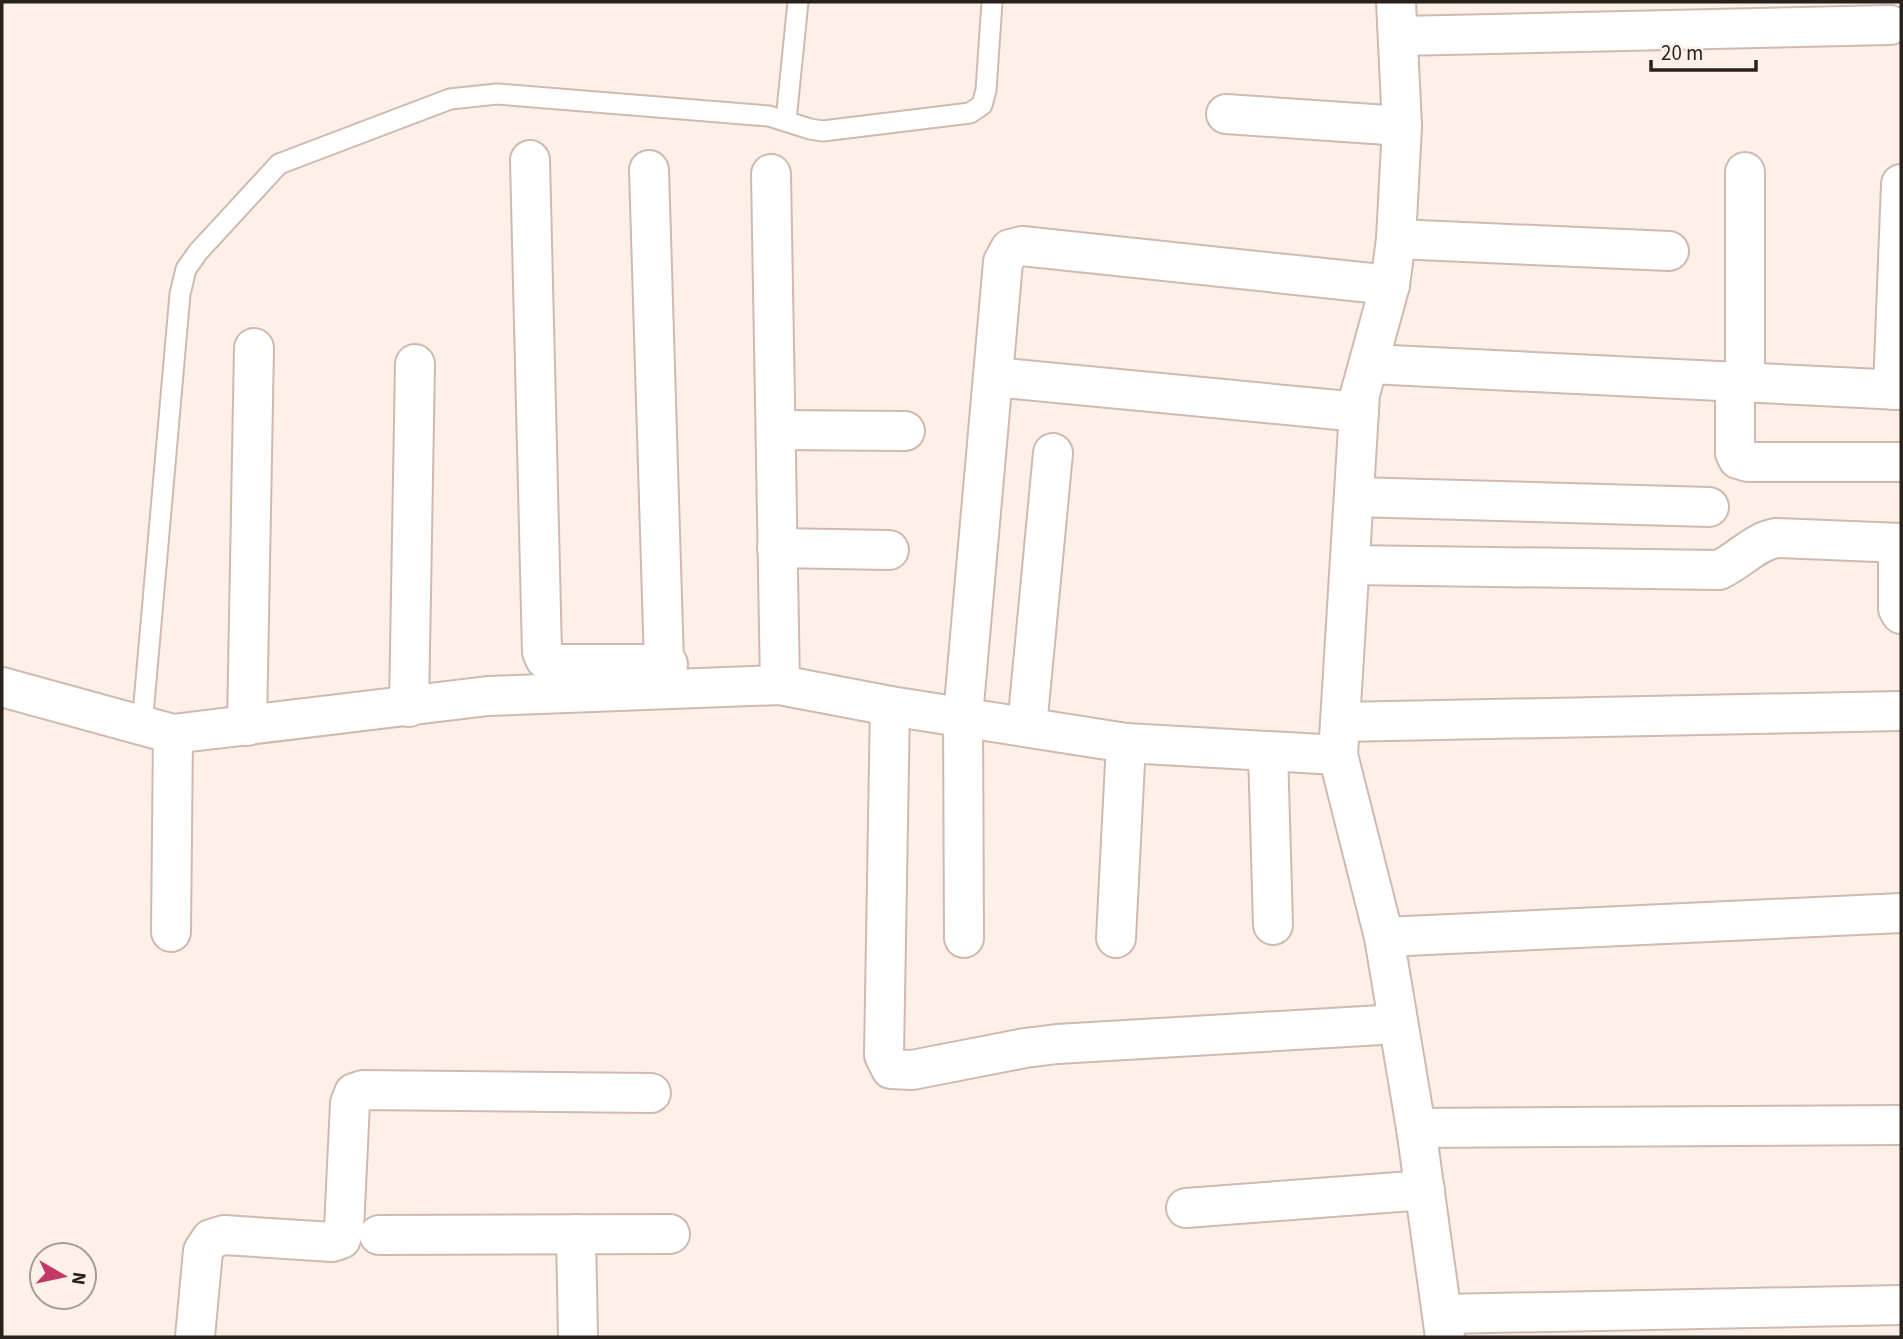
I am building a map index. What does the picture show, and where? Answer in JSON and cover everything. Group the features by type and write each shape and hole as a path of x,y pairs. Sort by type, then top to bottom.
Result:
{"street":[{"path":"1890,25 1819,14 1397,19 1402,125 1396,239 1390,285 1360,394 1339,738 1384,937 1416,1128 1444,1325 1901,1305"},
{"path":"1226,114 1402,125"},
{"path":"530,160 542,652 545,659 552,664 664,664 780,673 890,706 1126,743 1268,751 1339,738 1901,711"},
{"path":"649,170 664,664"},
{"path":"1745,172 1740,381 1735,453 1738,459 1748,463 1901,461"},
{"path":"771,174 780,673"},
{"path":"1370,364 1897,390 1901,184"},
{"path":"1396,239 1669,251"},
{"path":"964,938 963,716 1003,262 1010,249 1022,246 1390,285"},
{"path":"247,726 254,348"},
{"path":"409,706 415,364"},
{"path":"993,377 1359,412"},
{"path":"776,430 905,430"},
{"path":"1027,727 1053,453"},
{"path":"1354,497 1709,507"},
{"path":"1350,565 1719,570 1732,564 1764,540 1776,538 1899,543 1898,609 1901,614"},
{"path":"777,548 888,550"},
{"path":"2,687 158,730 247,726 488,696 780,673"},
{"path":"890,706 884,1055 891,1069 912,1070 1057,1044 1398,1024"},
{"path":"158,730 171,932"},
{"path":"1116,938 1126,743"},
{"path":"1268,751 1273,925"},
{"path":"1384,937 1901,913"},
{"path":"195,1337 203,1251 211,1239 224,1235 332,1242 341,1239 344,1229 350,1103 354,1093 363,1090 651,1093"},
{"path":"1416,1128 1901,1125"},
{"path":"1185,1208 1425,1189"},
{"path":"576,1234 578,1337"},
{"path":"379,1235 670,1234"}],"lane":[{"path":"786,120 798,2"},
{"path":"158,730 180,294 186,269 206,242 279,164 450,99 472,95 525,96 769,116 810,130 822,131 970,113 982,105 986,90 992,2"}]}
